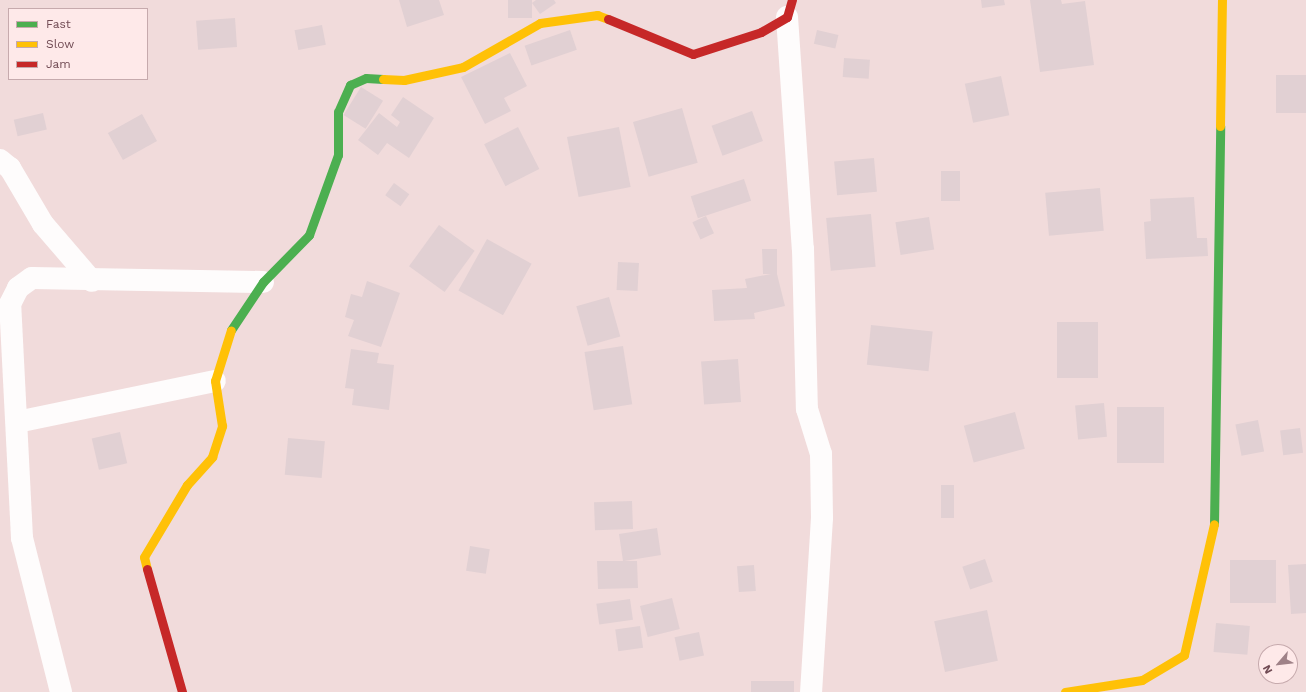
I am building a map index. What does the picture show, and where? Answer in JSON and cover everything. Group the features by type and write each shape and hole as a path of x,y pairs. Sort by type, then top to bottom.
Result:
{"street":[{"path":"1064,692 1142,680 1184,655 1215,521 1222,0"},
{"path":"182,692 144,557 187,485 212,457 222,426 215,381 233,323 263,282 309,235 338,155 338,112 350,85 366,78 416,78 463,66 540,23 597,15 693,54 761,32 789,9"},
{"path":"789,9 803,249 807,409 821,454 822,518 811,692"},
{"path":"0,160 10,168 43,224 92,281"},
{"path":"61,692 22,538 10,304 18,288 32,278 92,281 263,282"},
{"path":"17,422 215,381"}],"shaded area":[{"path":"0,0 1306,0 1306,692 0,692"}],"building":[{"path":"399,0 439,0 444,15 407,27"},
{"path":"508,0 532,0 532,18 508,18"},
{"path":"536,0 554,0 556,3 540,14 532,3"},
{"path":"981,0 1004,0 1005,5 982,8"},
{"path":"1030,0 1061,0 1062,4 1085,1 1094,65 1040,72"},
{"path":"235,18 237,47 198,50 196,21"},
{"path":"322,25 326,45 298,50 295,30"},
{"path":"570,30 577,50 531,65 525,46"},
{"path":"817,30 838,35 835,49 814,44"},
{"path":"510,53 527,86 504,98 511,111 485,124 461,77"},
{"path":"844,58 870,60 869,79 843,77"},
{"path":"1276,75 1306,75 1306,113 1276,113"},
{"path":"1001,76 1009,115 973,123 965,84"},
{"path":"361,87 383,101 366,129 344,115"},
{"path":"403,97 434,118 409,158 387,143 378,155 358,140 379,113 397,127 400,122 391,115"},
{"path":"682,108 698,163 649,177 633,122"},
{"path":"752,111 763,141 723,156 712,126"},
{"path":"43,113 47,130 18,136 14,120"},
{"path":"142,114 157,141 123,160 108,133"},
{"path":"518,127 539,169 505,186 484,144"},
{"path":"619,127 631,187 579,197 567,137"},
{"path":"874,158 877,192 837,195 834,161"},
{"path":"941,171 960,171 960,201 941,201"},
{"path":"744,179 751,201 698,218 691,196"},
{"path":"394,183 409,194 401,206 385,195"},
{"path":"1100,188 1104,231 1049,236 1045,193"},
{"path":"1194,197 1197,238 1207,238 1208,256 1146,259 1144,222 1151,221 1150,199"},
{"path":"871,214 876,267 831,271 826,218"},
{"path":"706,216 714,233 700,240 692,222"},
{"path":"929,217 934,250 901,255 895,222"},
{"path":"439,225 475,251 445,292 409,266"},
{"path":"487,239 532,264 503,315 458,291"},
{"path":"762,249 777,249 777,274 785,306 754,313 755,319 714,321 712,290 747,288 745,279 771,274 763,274"},
{"path":"618,262 639,263 638,291 617,290"},
{"path":"367,281 400,293 381,347 348,336 354,320 345,317 351,294 362,297"},
{"path":"609,297 620,336 588,346 576,306"},
{"path":"1057,322 1098,322 1098,378 1057,378"},
{"path":"871,325 933,331 928,371 867,365"},
{"path":"623,346 632,404 594,410 584,352"},
{"path":"351,349 379,353 377,363 394,365 389,410 352,405 354,389 345,388"},
{"path":"738,359 741,402 704,404 701,362"},
{"path":"1104,403 1107,437 1078,439 1075,406"},
{"path":"1117,407 1164,407 1164,463 1117,463"},
{"path":"1015,412 1025,449 974,462 964,426"},
{"path":"1258,420 1264,451 1242,456 1235,424"},
{"path":"1300,428 1303,453 1283,455 1280,430"},
{"path":"120,432 127,463 99,470 92,439"},
{"path":"288,438 325,441 322,478 285,475"},
{"path":"941,485 954,485 954,518 941,518"},
{"path":"632,501 633,529 595,530 594,502"},
{"path":"657,528 661,555 624,561 637,561 638,588 598,589 597,561 623,561 619,534"},
{"path":"470,546 490,549 486,574 466,571"},
{"path":"985,559 993,582 970,590 962,567"},
{"path":"1230,560 1276,560 1276,603 1230,603"},
{"path":"1306,564 1306,613 1291,614 1288,565"},
{"path":"754,565 756,591 739,592 737,566"},
{"path":"672,598 680,629 648,637 640,606"},
{"path":"630,599 633,620 599,625 596,604"},
{"path":"987,610 998,661 945,672 934,621"},
{"path":"1216,623 1250,626 1247,655 1213,652"},
{"path":"640,626 643,648 618,651 615,629"},
{"path":"699,632 704,655 680,661 675,637"},
{"path":"751,681 794,681 794,692 751,692"}],"traffic: fast":[{"path":"231,330 263,282 309,235 338,155 338,112 350,85 366,78 383,79"},
{"path":"1214,524 1220,126"}],"traffic: slow":[{"path":"1220,126 1222,0"},
{"path":"383,79 404,80 463,67 540,23 597,15 608,19"},
{"path":"147,569 144,557 187,485 212,457 222,426 215,381 231,330"},
{"path":"1065,692 1142,680 1184,655 1214,524"}],"traffic: jam":[{"path":"608,19 693,54 761,32 787,17 792,0"},
{"path":"147,569 182,692"}]}
